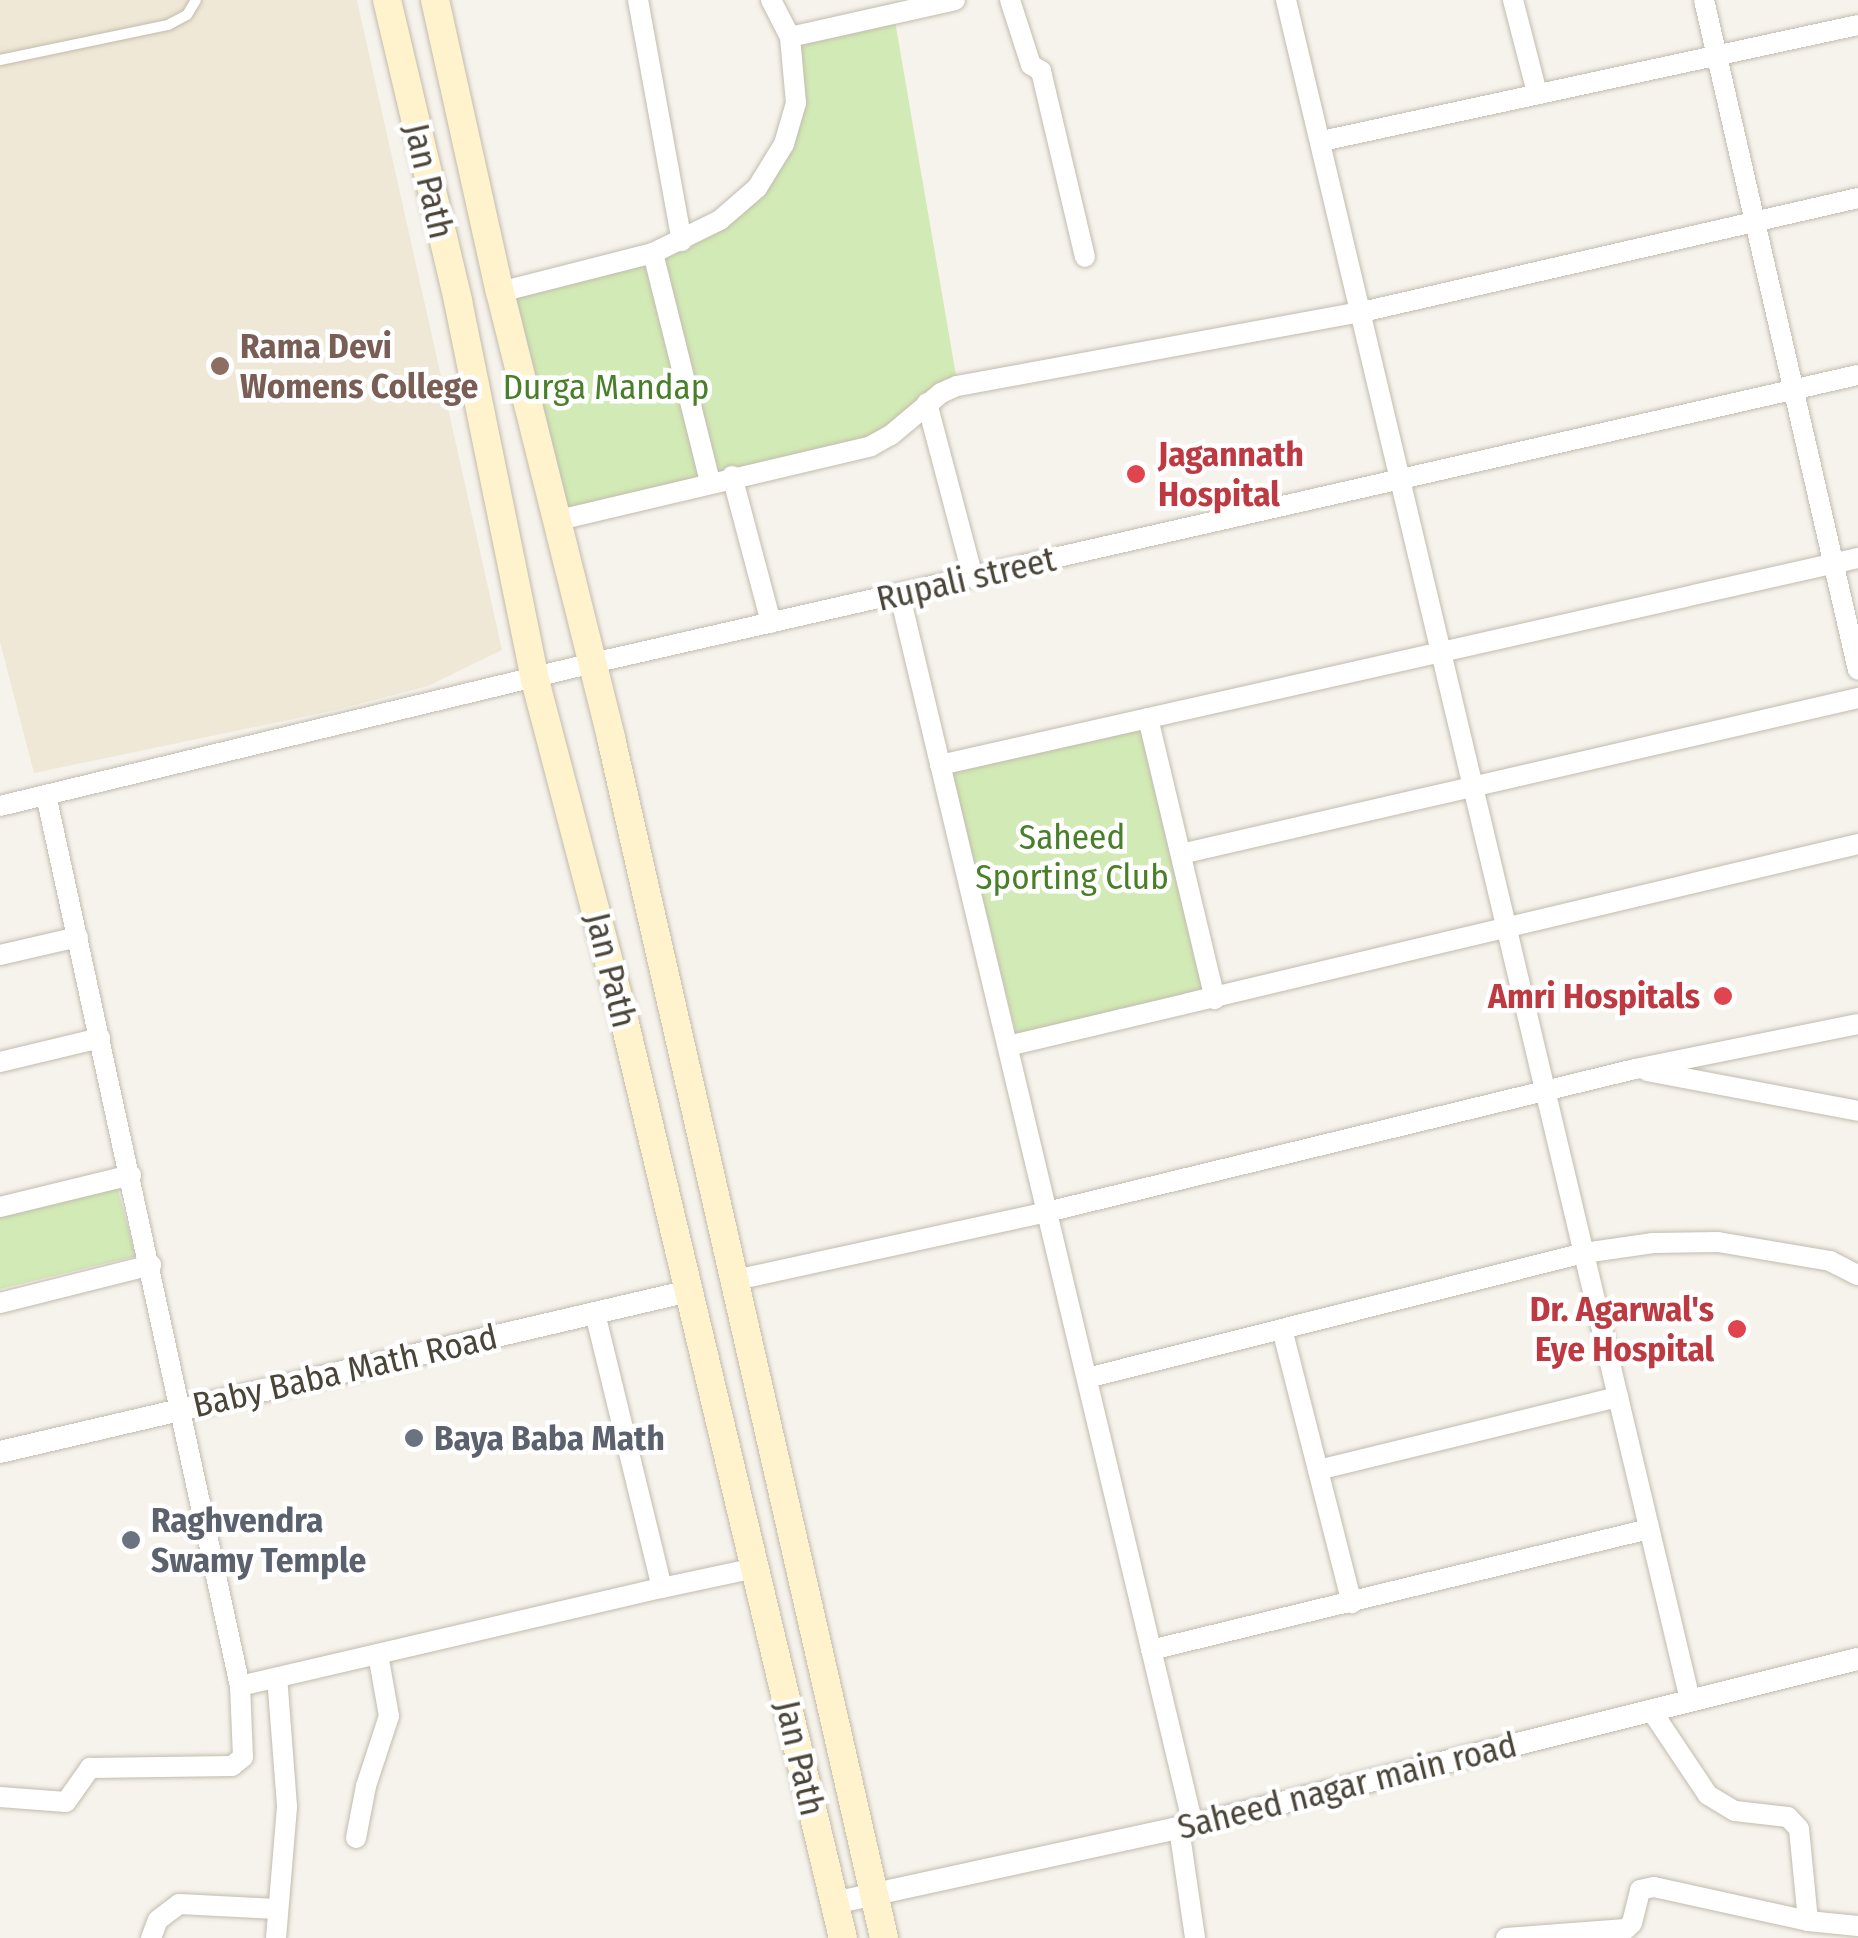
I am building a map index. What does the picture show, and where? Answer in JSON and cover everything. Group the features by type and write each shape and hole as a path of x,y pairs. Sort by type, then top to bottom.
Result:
{"main road":[{"name":"Jan Path","path":"387,0 458,302 535,680 690,1291 843,1938"},
{"name":"Jan Path","path":"435,0 500,292 593,663 884,1938"}],"street":[{"path":"638,0 682,240"},
{"path":"500,292 653,253 720,220 758,188 784,144 796,103 790,36 771,0"},
{"path":"790,36 955,0"},
{"path":"1010,0 1030,65 1041,71 1085,256"},
{"path":"1286,0 1690,1700"},
{"path":"1513,0 1537,93"},
{"path":"1704,0 1858,670"},
{"path":"1322,141 1858,25"},
{"path":"559,520 710,481 871,446 891,435 941,393 972,383 1362,312 1858,198"},
{"path":"653,253 710,481"},
{"name":"Rupali street","path":"0,806 593,663 1858,376"},
{"path":"927,403 973,578"},
{"path":"732,476 771,623"},
{"path":"940,765 1858,558"},
{"path":"900,596 1151,1650 1186,1827 1195,1938"},
{"path":"1181,854 1858,698"},
{"path":"1148,718 1215,999"},
{"path":"0,1798 66,1802 90,1768 232,1766 243,1757 240,1686 183,1409 46,796"},
{"path":"1008,1046 1858,844"},
{"path":"0,955 78,938"},
{"path":"732,1282 1047,1212 1635,1069 1858,1024"},
{"path":"0,1062 100,1038"},
{"path":"1635,1069 1858,1110"},
{"path":"0,1207 131,1175"},
{"path":"1086,1378 1584,1253 1653,1242 1718,1242 1830,1261 1858,1275"},
{"path":"0,1303 151,1266"},
{"name":"Baby Baba Math Road","path":"0,1452 690,1291"},
{"path":"595,1313 662,1588"},
{"path":"1282,1329 1352,1603"},
{"path":"1318,1470 1618,1397"},
{"path":"1151,1650 1649,1529"},
{"path":"240,1686 755,1568"},
{"path":"356,1838 366,1786 389,1716 378,1654"},
{"name":"Saheed nagar main road","path":"834,1903 1186,1827 1858,1660"},
{"path":"276,1938 287,1806 277,1678"},
{"path":"1651,1710 1708,1795 1734,1811 1788,1817 1799,1829 1808,1921"},
{"path":"1506,1938 1626,1929 1632,1923 1640,1890 1654,1887 1808,1921 1858,1926"},
{"path":"151,1938 158,1920 179,1904 277,1910"}],"lane":[{"path":"0,60 168,25 187,15 196,0"}],"shaded area":[{"name":"Rama Devi Womens College","path":"0,0 357,0 502,650 428,686 332,711 34,773 0,642"}],"green space":[{"path":"895,21 957,381 871,441 714,474 656,255 722,222 785,147 793,39"},
{"name":"Durga Mandap","path":"652,256 707,479 560,517 503,295"},
{"name":"Saheed Sporting Club","path":"1141,729 1203,994 1016,1034 952,773"},
{"path":"117,1187 136,1256 0,1289 0,1216"}],"place":[{"name":"Rama Devi Womens College","path":"220,366"},
{"name":"Jagannath Hospital","path":"1136,474"},
{"name":"Amri Hospitals","path":"1723,996"},
{"name":"Dr. Agarwal's Eye Hospital","path":"1737,1329"},
{"name":"Baya Baba Math","path":"414,1438"},
{"name":"Raghvendra Swamy Temple","path":"131,1540"}]}
